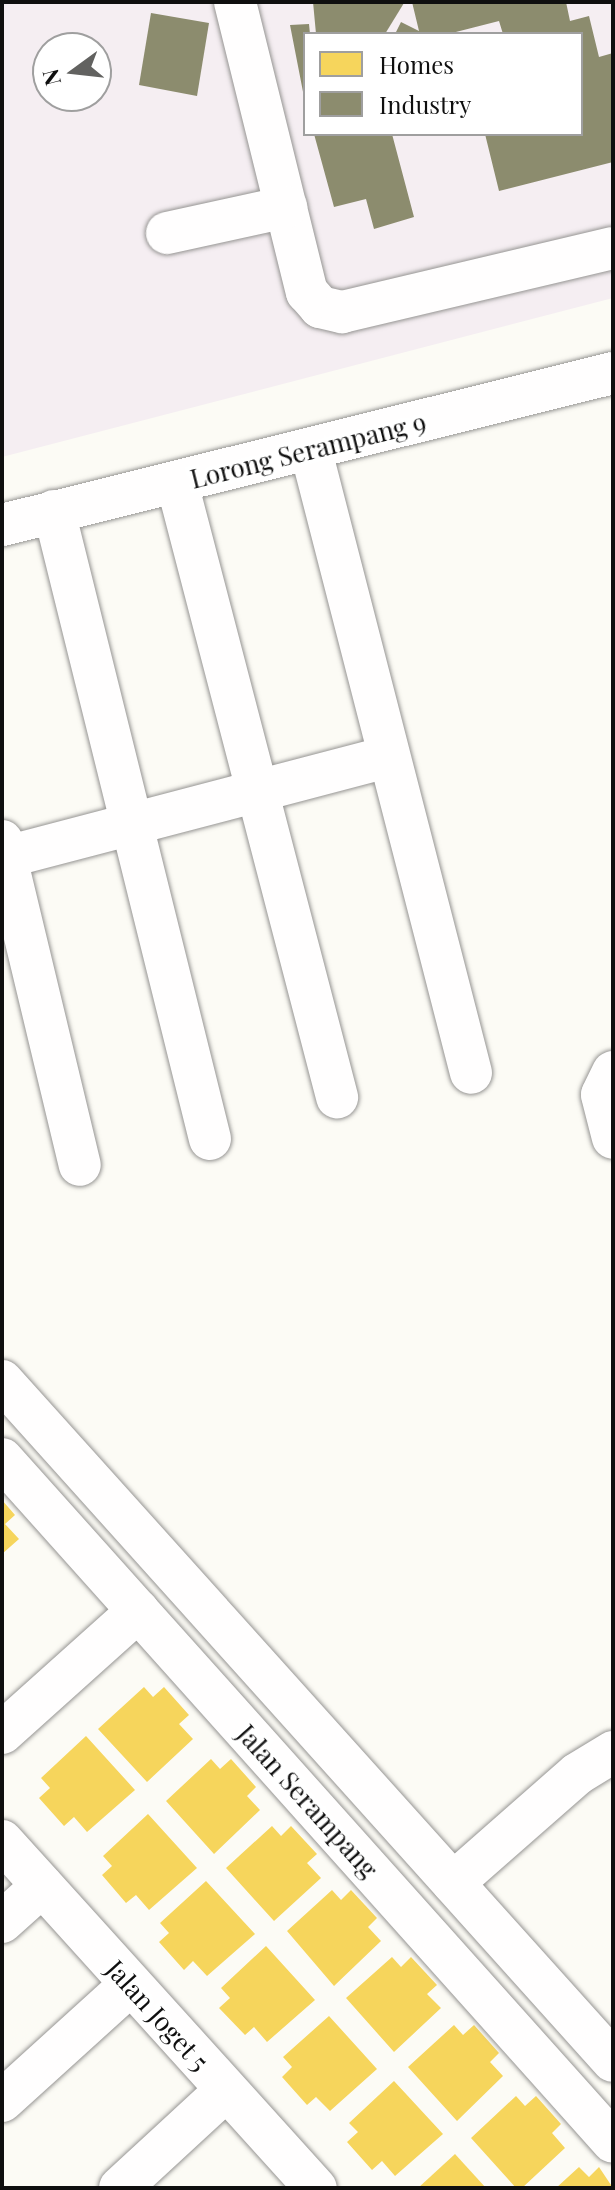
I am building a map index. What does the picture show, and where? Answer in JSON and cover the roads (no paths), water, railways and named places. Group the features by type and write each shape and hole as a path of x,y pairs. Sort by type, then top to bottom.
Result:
{"street":[{"path":"235,2 307,292 320,307 342,312 613,248"},
{"path":"167,233 286,207"},
{"name":"Lorong Serampang 9","path":"2,525 311,451 613,373"},
{"path":"311,451 386,757 471,1073"},
{"path":"177,483 254,793 337,1097"},
{"path":"54,511 210,1139"},
{"path":"80,1165 4,849 132,827 386,757"},
{"path":"611,1074 602,1095 613,1138"},
{"path":"2,1381 613,2061"},
{"name":"Jalan Serampang","path":"2,1459 613,2142"},
{"path":"2,1733 138,1611"},
{"path":"453,1883 577,1774 613,1752"},
{"name":"Jalan Joget 5","path":"2,1841 316,2188"},
{"path":"2,1922 42,1886"},
{"path":"2,2101 131,1984"},
{"path":"120,2188 225,2091"}]}
